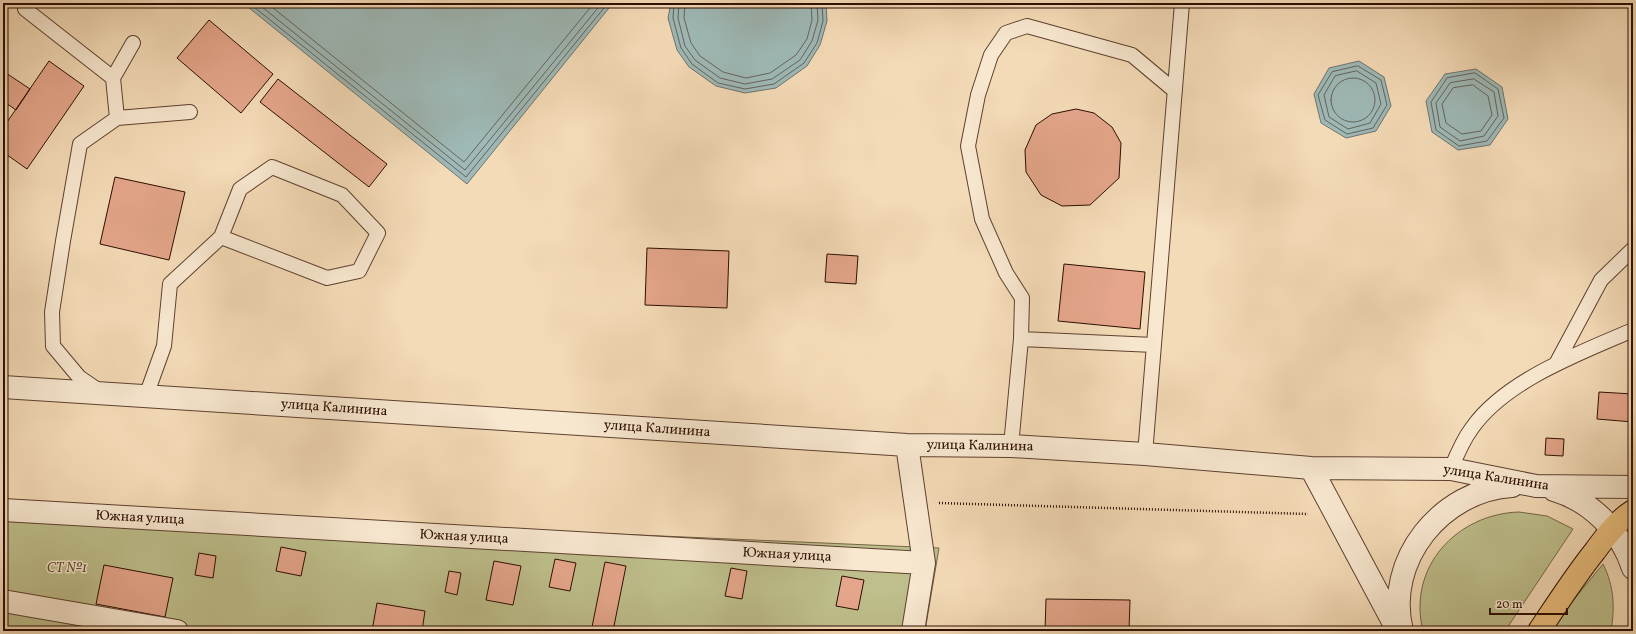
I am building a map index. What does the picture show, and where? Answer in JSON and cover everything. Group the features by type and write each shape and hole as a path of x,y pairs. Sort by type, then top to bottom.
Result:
{"highway":[{"path":"1539,631 1581,568 1612,529 1624,517 1633,511"}],"street":[{"name":"улица Калинина","path":"3,387 907,445 1012,446 1145,454 1311,468 1451,469 1536,486 1633,487"},
{"path":"907,445 924,563 913,631"},
{"path":"1311,468 1398,631"},
{"path":"1402,631 1399,606 1403,574 1416,544 1429,526 1453,505 1472,494 1493,488 1504,486 1536,486 1558,491 1578,500 1590,508 1612,529 1626,549 1633,568"},
{"name":"Южная улица","path":"3,510 924,563"},
{"path":"3,601 177,631"}],"lane":[{"path":"1145,454 1182,3"},
{"path":"25,9 113,78"},
{"path":"1012,446 1021,339 1022,298 1006,273 982,219 968,146 978,95 991,55 1006,33 1027,26 1132,55 1175,91"},
{"path":"117,118 113,78 133,43"},
{"path":"103,394 79,376 53,346 52,312 80,144 117,118 190,112"},
{"path":"146,396 164,346 170,284 220,236 240,189 272,167 342,195 378,234 360,271 327,278 220,236"},
{"path":"1556,364 1601,280 1633,249"},
{"path":"1451,469 1459,449 1472,427 1490,407 1512,389 1556,364 1633,330"},
{"path":"1021,339 1154,344"}],"path":[{"path":"915,502 1315,514"}],"green space":[{"name":"СТ №1","path":"3,501 453,527 939,548 925,631 3,631"},
{"path":"1519,512 1547,516 1573,529 1505,631 1423,631 1420,608 1423,586 1430,566 1442,548 1457,534 1476,522 1496,515"},
{"path":"1603,564 1607,572 1613,597 1611,631 1548,631"}],"water":[{"path":"243,3 613,3 467,184"},
{"path":"671,3 826,3 827,21 820,45 807,66 776,88 745,93 716,86 689,67 677,50 668,18"},
{"path":"1359,61 1384,77 1391,106 1376,131 1346,138 1321,123 1314,94 1329,68"},
{"path":"1476,69 1502,87 1508,119 1490,145 1458,150 1432,132 1426,101 1445,74"}],"building":[{"path":"209,20 273,74 241,113 177,58"},
{"path":"49,61 84,86 27,169 3,152 3,128"},
{"path":"3,71 30,89 16,110 3,101"},
{"path":"278,79 387,164 369,187 260,102"},
{"path":"1076,109 1094,113 1112,127 1121,143 1119,178 1090,205 1062,206 1041,195 1026,172 1025,150 1036,125 1052,114"},
{"path":"115,177 185,192 169,260 100,244"},
{"path":"647,248 729,251 727,308 645,305"},
{"path":"827,254 858,256 856,284 825,282"},
{"path":"1064,264 1145,272 1140,329 1058,321"},
{"path":"1599,392 1633,394 1633,422 1597,419"},
{"path":"1546,438 1564,439 1563,456 1545,455"},
{"path":"281,547 306,552 301,576 276,571"},
{"path":"199,553 216,556 213,578 195,575"},
{"path":"555,559 576,563 570,591 549,587"},
{"path":"494,561 521,566 513,605 486,600"},
{"path":"605,562 626,566 613,631 592,627"},
{"path":"104,565 173,578 165,617 96,604"},
{"path":"731,568 747,571 742,599 725,596"},
{"path":"449,571 461,573 457,595 445,592"},
{"path":"842,576 864,580 858,610 836,606"},
{"path":"1046,599 1130,600 1129,631 1045,631"},
{"path":"377,603 425,611 422,631 372,631"},
{"path":"937,627 964,631 936,631"}]}
